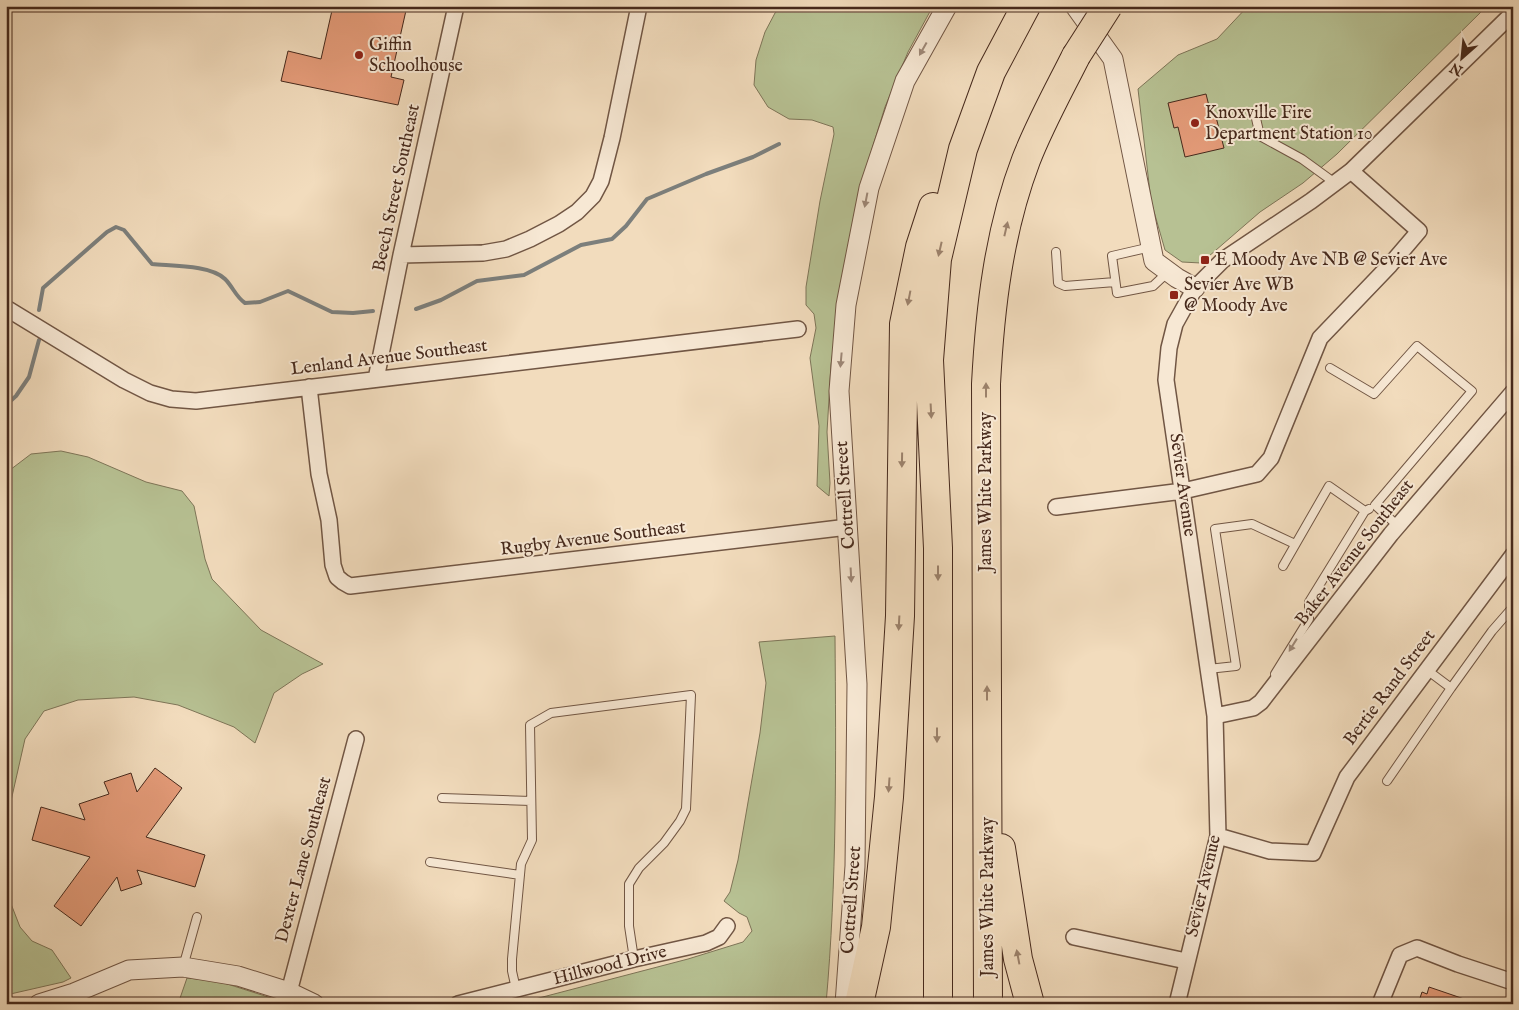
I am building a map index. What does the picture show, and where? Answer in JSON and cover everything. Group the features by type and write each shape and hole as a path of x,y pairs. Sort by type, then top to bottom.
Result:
{"highway":[{"path":"859,1004 876,927 888,797 900,616 904,324 920,247 947,168 991,72 1026,6"},
{"name":"James White Parkway","path":"988,1004 986,384 988,337 994,280 1015,191 1027,158 1076,56 1108,6"},
{"path":"938,1004 938,548 929,360 937,260 963,149 991,72"},
{"path":"987,756 1018,959 1030,1004"}],"street":[{"name":"Beech Street Southeast","path":"376,378 456,6"},
{"path":"401,255 483,253 506,248 530,239 559,224 577,212 593,196 601,181 612,138 640,6"},
{"name":"Cottrell Street","path":"845,1004 855,866 857,684 839,391 846,305 869,188 905,81 947,6"},
{"path":"1075,6 1113,59 1154,261 1177,278 1195,288"},
{"name":"Sevier Avenue","path":"1177,1004 1218,836 1215,716 1166,380 1167,361 1175,324 1195,288 1223,260 1351,171 1513,13"},
{"path":"1056,507 1183,491 1258,474 1266,466 1320,338 1390,266 1419,231 1351,171"},
{"name":"Lenland Avenue Southeast","path":"6,308 124,380 150,393 171,400 196,401 798,329"},
{"name":"Rugby Avenue Southeast","path":"309,387 319,474 329,520 333,565 337,577 350,586 848,527"},
{"name":"Baker Avenue Southeast","path":"1254,708 1261,702 1398,526 1512,395"},
{"name":"Bertie Rand Street","path":"1218,836 1270,851 1313,853 1347,777 1512,559"},
{"path":"1215,716 1254,708"},
{"name":"Dexter Lane Southeast","path":"289,992 356,739"},
{"name":"Hillwood Drive","path":"458,1004 634,959 706,943 719,937 727,926"},
{"path":"1074,938 1186,961"},
{"path":"1380,1004 1400,955 1418,948 1458,964 1513,982"},
{"path":"39,1004 74,993 129,970 183,967 238,976 289,992 314,1004"}],"lane":[{"path":"1255,114 1260,136 1302,159 1335,183"},
{"path":"1151,247 1112,256 1117,293 1152,286 1168,272"},
{"path":"1056,252 1058,283 1065,286 1115,282"},
{"path":"1254,708 1309,619 1309,602 1365,511 1375,505 1472,391 1417,346 1374,394 1330,368"},
{"path":"1283,566 1328,486 1365,511"},
{"path":"1375,505 1398,526"},
{"path":"1208,669 1236,666 1215,529 1252,524 1295,544"},
{"path":"1387,781 1492,631 1513,607"},
{"path":"1427,670 1451,688"},
{"path":"516,989 512,959 521,864 532,840 530,725 551,714 691,695 686,809 664,843 639,868 629,884 629,926 634,959"},
{"path":"442,798 531,800"},
{"path":"430,862 520,875"},
{"path":"183,967 197,917"}],"green space":[{"path":"783,6 933,6 908,52 885,107 864,175 848,246 831,365 827,432 829,496 817,486 819,426 810,358 816,328 814,314 806,305 806,287 820,201 834,134 833,127 812,120 789,119 768,107 754,85 756,60 765,32 775,13"},
{"path":"1248,6 1478,6 1483,10 1337,154 1303,183 1260,212 1201,263 1182,262 1165,250 1151,201 1138,89 1178,55 1217,39"},
{"path":"61,451 88,457 146,482 182,491 194,506 205,559 212,579 261,630 323,664 302,674 274,693 255,743 234,727 178,705 134,697 78,700 44,711 25,739 6,823 6,473 31,454"},
{"path":"835,636 834,866 826,1004 516,1004 688,959 743,942 752,931 747,917 724,901 730,892 738,860 760,733 766,683 759,642"},
{"path":"6,891 20,927 32,941 52,950 71,978 63,982 6,995"},
{"path":"187,978 218,981 290,1004 178,1004"}],"building":[{"name":"Giffin Schoolhouse","path":"333,6 407,6 391,77 404,80 398,105 281,81 288,51 321,59"},
{"name":"Knoxville Fire Department Station 10","path":"1206,94 1212,118 1216,117 1224,148 1185,157 1178,127 1174,128 1168,103"},
{"path":"155,768 182,788 146,837 205,855 195,887 137,870 142,884 121,891 117,877 81,926 54,906 90,857 32,840 41,807 85,820 79,804 109,794 104,782 131,773 137,792"},
{"path":"1429,987 1473,1002 1473,1004 1418,1004 1422,992 1427,994"}],"waterway":[{"path":"416,309 441,300 477,281 524,275 581,245 612,239 626,226 647,199 706,174 753,157 779,144"},
{"path":"39,310 43,288 107,232 116,227 124,230 152,264 191,267 219,274 245,303 260,302 288,291 332,312 353,313 373,311"},
{"path":"6,405 16,396 29,377 39,340"}],"place":[{"name":"Giffin Schoolhouse","path":"359,55"},
{"name":"Knoxville Fire Department Station 10","path":"1195,123"},
{"name":"E Moody Ave NB @ Sevier Ave","path":"1205,260"},
{"name":"Sevier Ave WB @ Moody Ave","path":"1174,295"}]}
